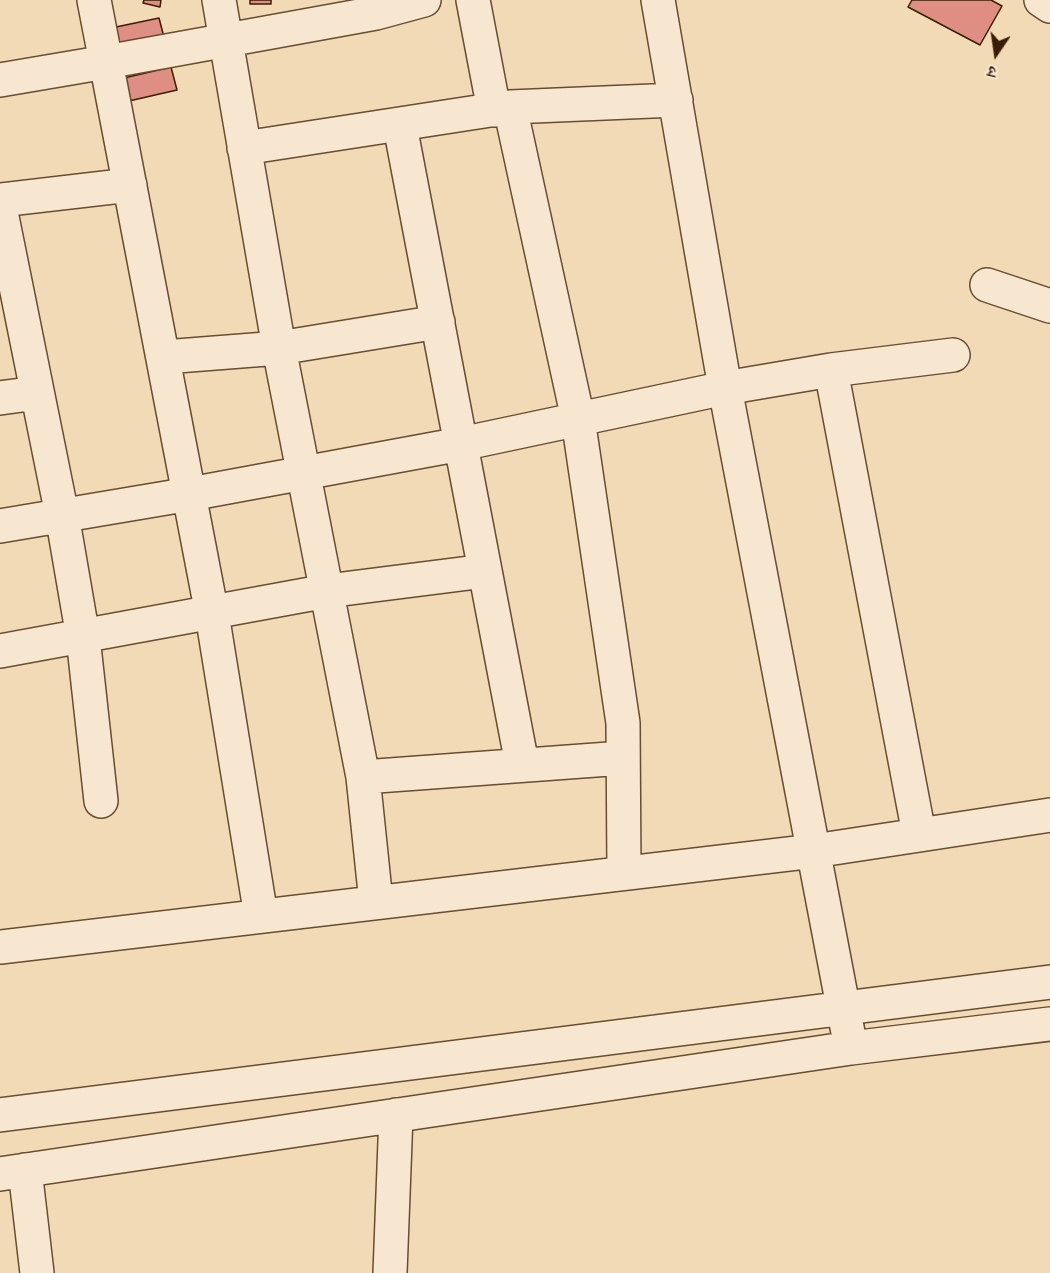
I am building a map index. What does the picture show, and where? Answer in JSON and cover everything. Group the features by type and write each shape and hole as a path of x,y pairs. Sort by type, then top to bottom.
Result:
{"street":[{"path":"94,0 212,614 261,916"},
{"path":"219,0 279,348 363,777 376,902"},
{"path":"0,80 226,40 375,6 424,0"},
{"path":"474,0 578,419 623,723 624,873"},
{"path":"658,0 725,388 851,1048"},
{"path":"1041,0 1050,6"},
{"path":"244,148 502,109 676,100"},
{"path":"400,126 522,764"},
{"path":"0,200 130,185"},
{"path":"0,207 63,515 83,637 101,801"},
{"path":"987,285 1050,306"},
{"path":"164,357 279,348 438,322"},
{"path":"0,526 190,495 461,444 725,388 831,370 953,355"},
{"path":"831,370 919,834"},
{"path":"0,398 37,393"},
{"path":"0,651 212,614 327,591 485,571"},
{"path":"363,777 623,758"},
{"path":"0,946 814,851 1050,815"},
{"path":"0,1115 1050,982"},
{"path":"37,1273 13,1172 851,1048 1050,1024"},
{"path":"390,1273 396,1116"}],"building":[{"path":"144,0 161,0 160,7 143,3"},
{"path":"250,0 271,0 271,4 250,4"},
{"path":"912,0 991,0 1002,6 980,45 908,7"},
{"path":"159,18 165,41 121,50 116,27"},
{"path":"171,67 177,90 129,101 124,78"}]}
